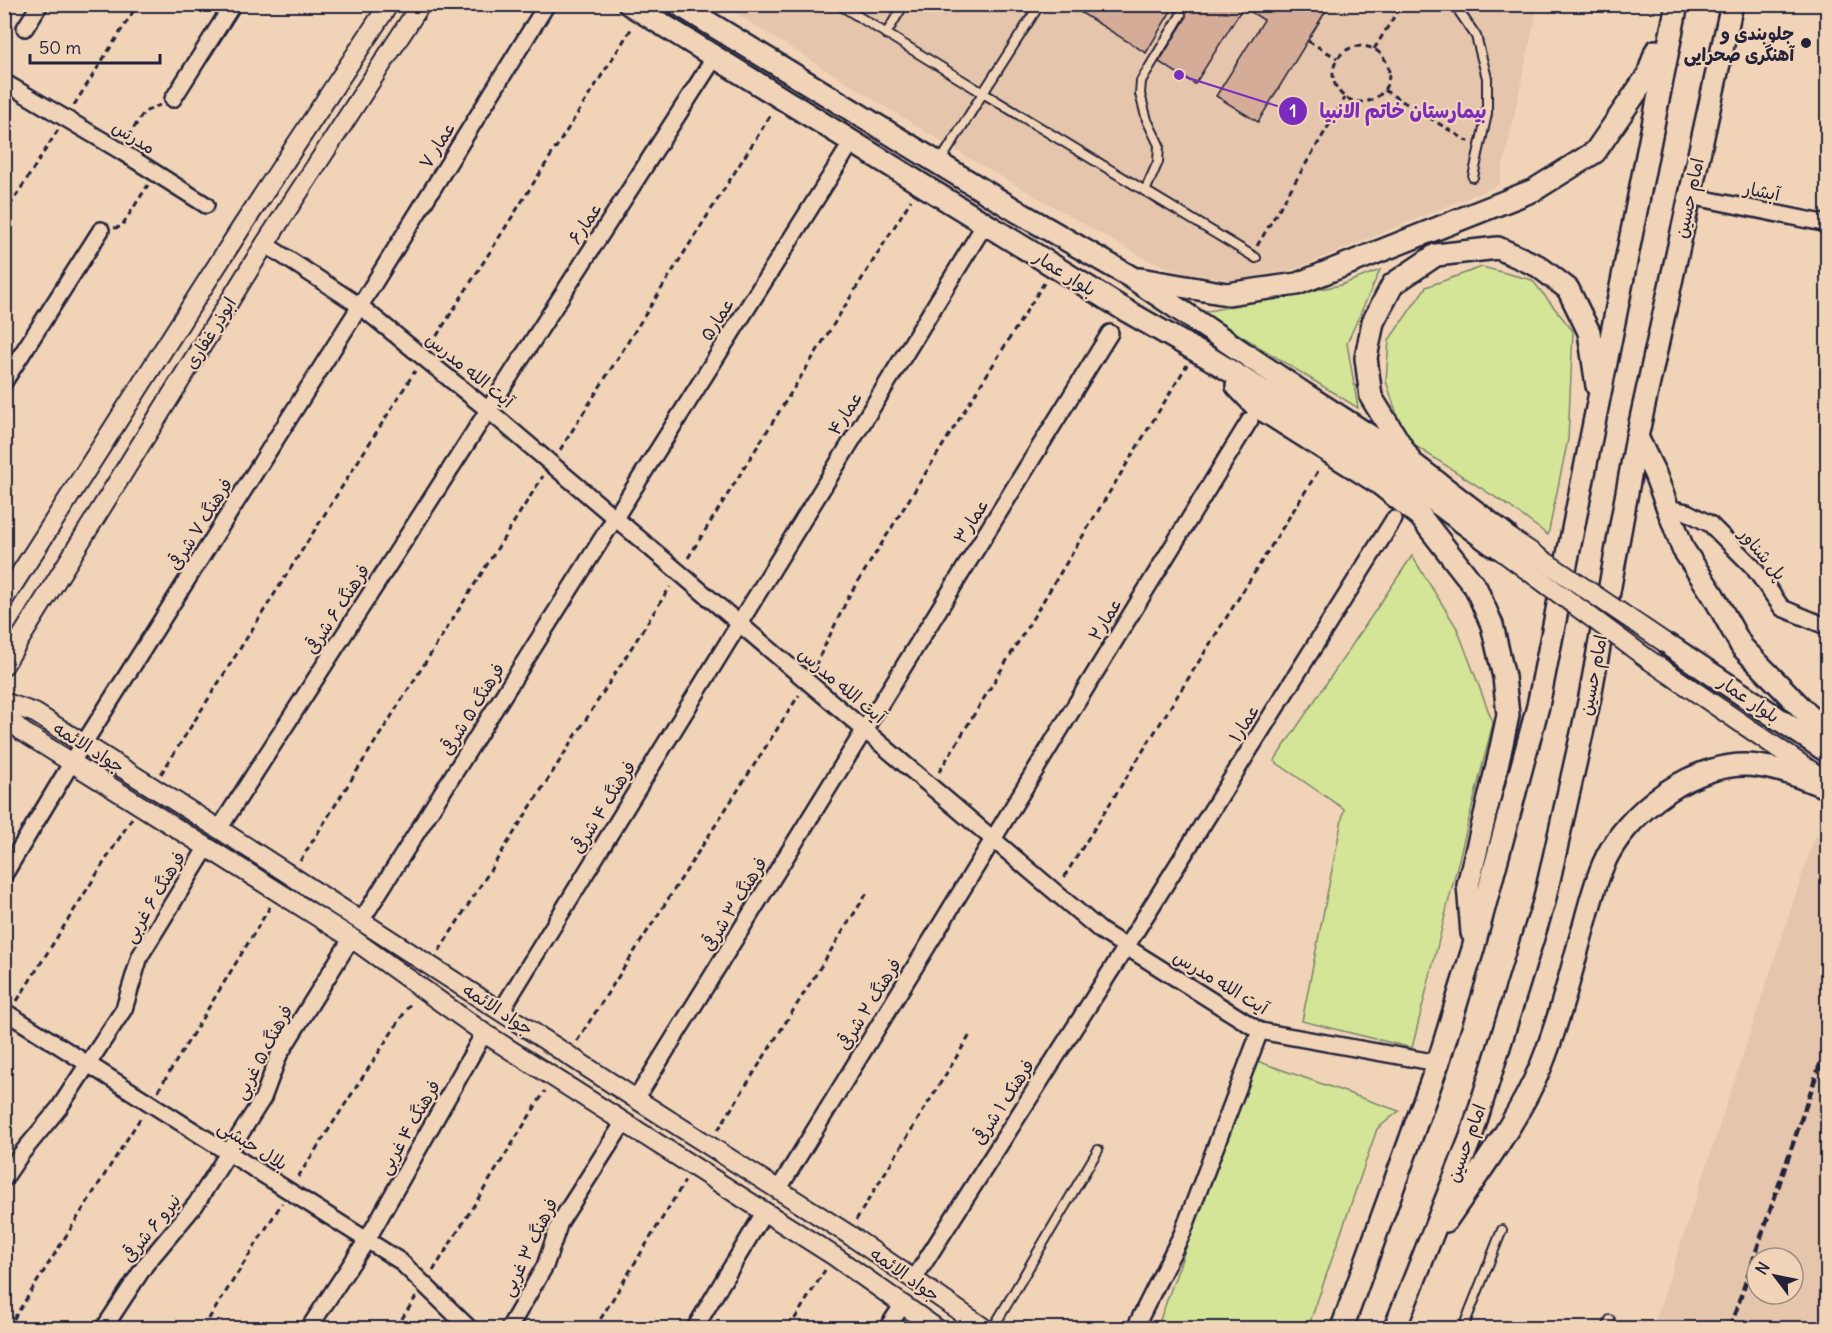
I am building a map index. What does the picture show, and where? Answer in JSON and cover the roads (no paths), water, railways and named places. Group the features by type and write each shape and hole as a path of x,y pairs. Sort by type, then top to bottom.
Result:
{"main road":[{"name":"بلوار عمار","path":"678,4 1020,213 1131,277 1412,463 1501,541"},
{"path":"1131,277 1227,294 1297,284 1534,190 1594,152 1648,75 1672,4"},
{"path":"1342,1329 1438,1063 1473,949 1538,706 1677,4"},
{"name":"امام حسین","path":"1395,1329 1471,1137 1544,902 1589,702 1637,437 1732,4"},
{"name":"بلوار عمار","path":"636,8 1054,267 1202,354 1401,476 1501,541"},
{"path":"1412,463 1371,397 1366,358 1373,322 1393,284 1436,255 1498,248 1538,266 1568,289 1589,332 1599,399"},
{"path":"1202,354 1255,405 1380,484 1420,516 1476,588 1492,625 1504,677 1508,715 1468,885 1473,949"},
{"path":"1637,437 1655,474 1683,549 1742,646 1827,735"},
{"name":"بلوار عمار","path":"1670,646 1827,752"},
{"path":"1422,1256 1514,1120 1541,1065 1603,865 1623,831 1665,793 1690,778 1724,767 1756,765 1788,772 1827,788"}],"street":[{"path":"24,28 40,4"},
{"path":"173,99 233,4"},
{"name":"ابوذر غفاری","path":"4,599 241,228 389,4"},
{"name":"ابوذر غفاری","path":"4,665 265,244 421,4"},
{"name":"عمار ۷","path":"360,306 547,4"},
{"name":"عمار۶","path":"489,410 715,57"},
{"name":"مدرس","path":"4,82 119,150 206,206"},
{"name":"عمار۵","path":"615,518 852,142"},
{"path":"925,187 939,163"},
{"name":"آبشار","path":"1690,196 1827,224"},
{"name":"عمار۴","path":"739,623 985,224"},
{"path":"4,382 101,230"},
{"name":"آیت الله مدرس","path":"265,244 360,306 489,410 1101,931 1260,1030 1438,1063"},
{"name":"فرهنگ ۷ شرقی","path":"4,874 72,762 360,306"},
{"name":"عمار۳","path":"865,730 1110,333"},
{"name":"فرهنگ ۶ شرقی","path":"219,829 489,410"},
{"name":"عمار۲","path":"993,839 1250,420"},
{"name":"پل شناور","path":"1668,508 1687,512 1710,524 1754,567 1782,608 1827,627"},
{"name":"فرهنگ ۵ شرقی","path":"361,921 615,518"},
{"name":"عمار۱","path":"1126,946 1394,519"},
{"path":"1501,541 1670,646"},
{"path":"1501,541 1649,660 1827,783"},
{"name":"فرهنگ ۴ شرقی","path":"501,1011 739,623"},
{"name":"جواد الائمه","path":"4,702 35,713 291,875 848,1234 984,1329"},
{"name":"جواد الائمه","path":"4,714 23,732 351,939 484,1033 834,1256 936,1329"},
{"name":"فرهنگ ۳ شرقی","path":"636,1099 865,730"},
{"name":"فرهنگ ۲ شرقی","path":"778,1190 993,839"},
{"name":"فرهنگ ۶ غربی","path":"4,1179 21,1154 59,1108 124,1009 140,956 207,847"},
{"name":"فرهنگ ۵ غربی","path":"228,1152 263,1098 279,1055 351,939"},
{"name":"فرهنک ۱ شرقی","path":"914,1279 1126,946"},
{"name":"بلال حبشی","path":"7,1012 400,1261 469,1329"},
{"path":"1135,1329 1182,1234 1260,1030"},
{"name":"فرهنگ ۴ غربی","path":"309,1329 367,1240 484,1033"},
{"name":"فرهنگ ۳ غربی","path":"509,1329 545,1266 560,1222 624,1122"},
{"name":"نیرو ۶ شرقی","path":"104,1329 146,1264 196,1204 228,1152"},
{"path":"695,1329 765,1211"},
{"path":"887,1329 902,1306"}],"lane":[{"path":"838,4 1254,257"},
{"path":"886,34 904,4"},
{"path":"939,163 1040,4"},
{"path":"1454,4 1476,36 1487,78 1487,114 1473,177"},
{"path":"1145,191 1158,162 1159,145 1147,120 1140,94 1141,81 1181,15"},
{"path":"993,1329 1098,1150"},
{"path":"1463,1329 1502,1230"}],"railway":[{"path":"1730,1328 1828,1041"}],"place":[{"name":"جلوبندی و آهنگری صحرایی","path":"1806,43"},
{"name":"بیمارستان خاتم الانبیا","path":"1179,75"}]}
